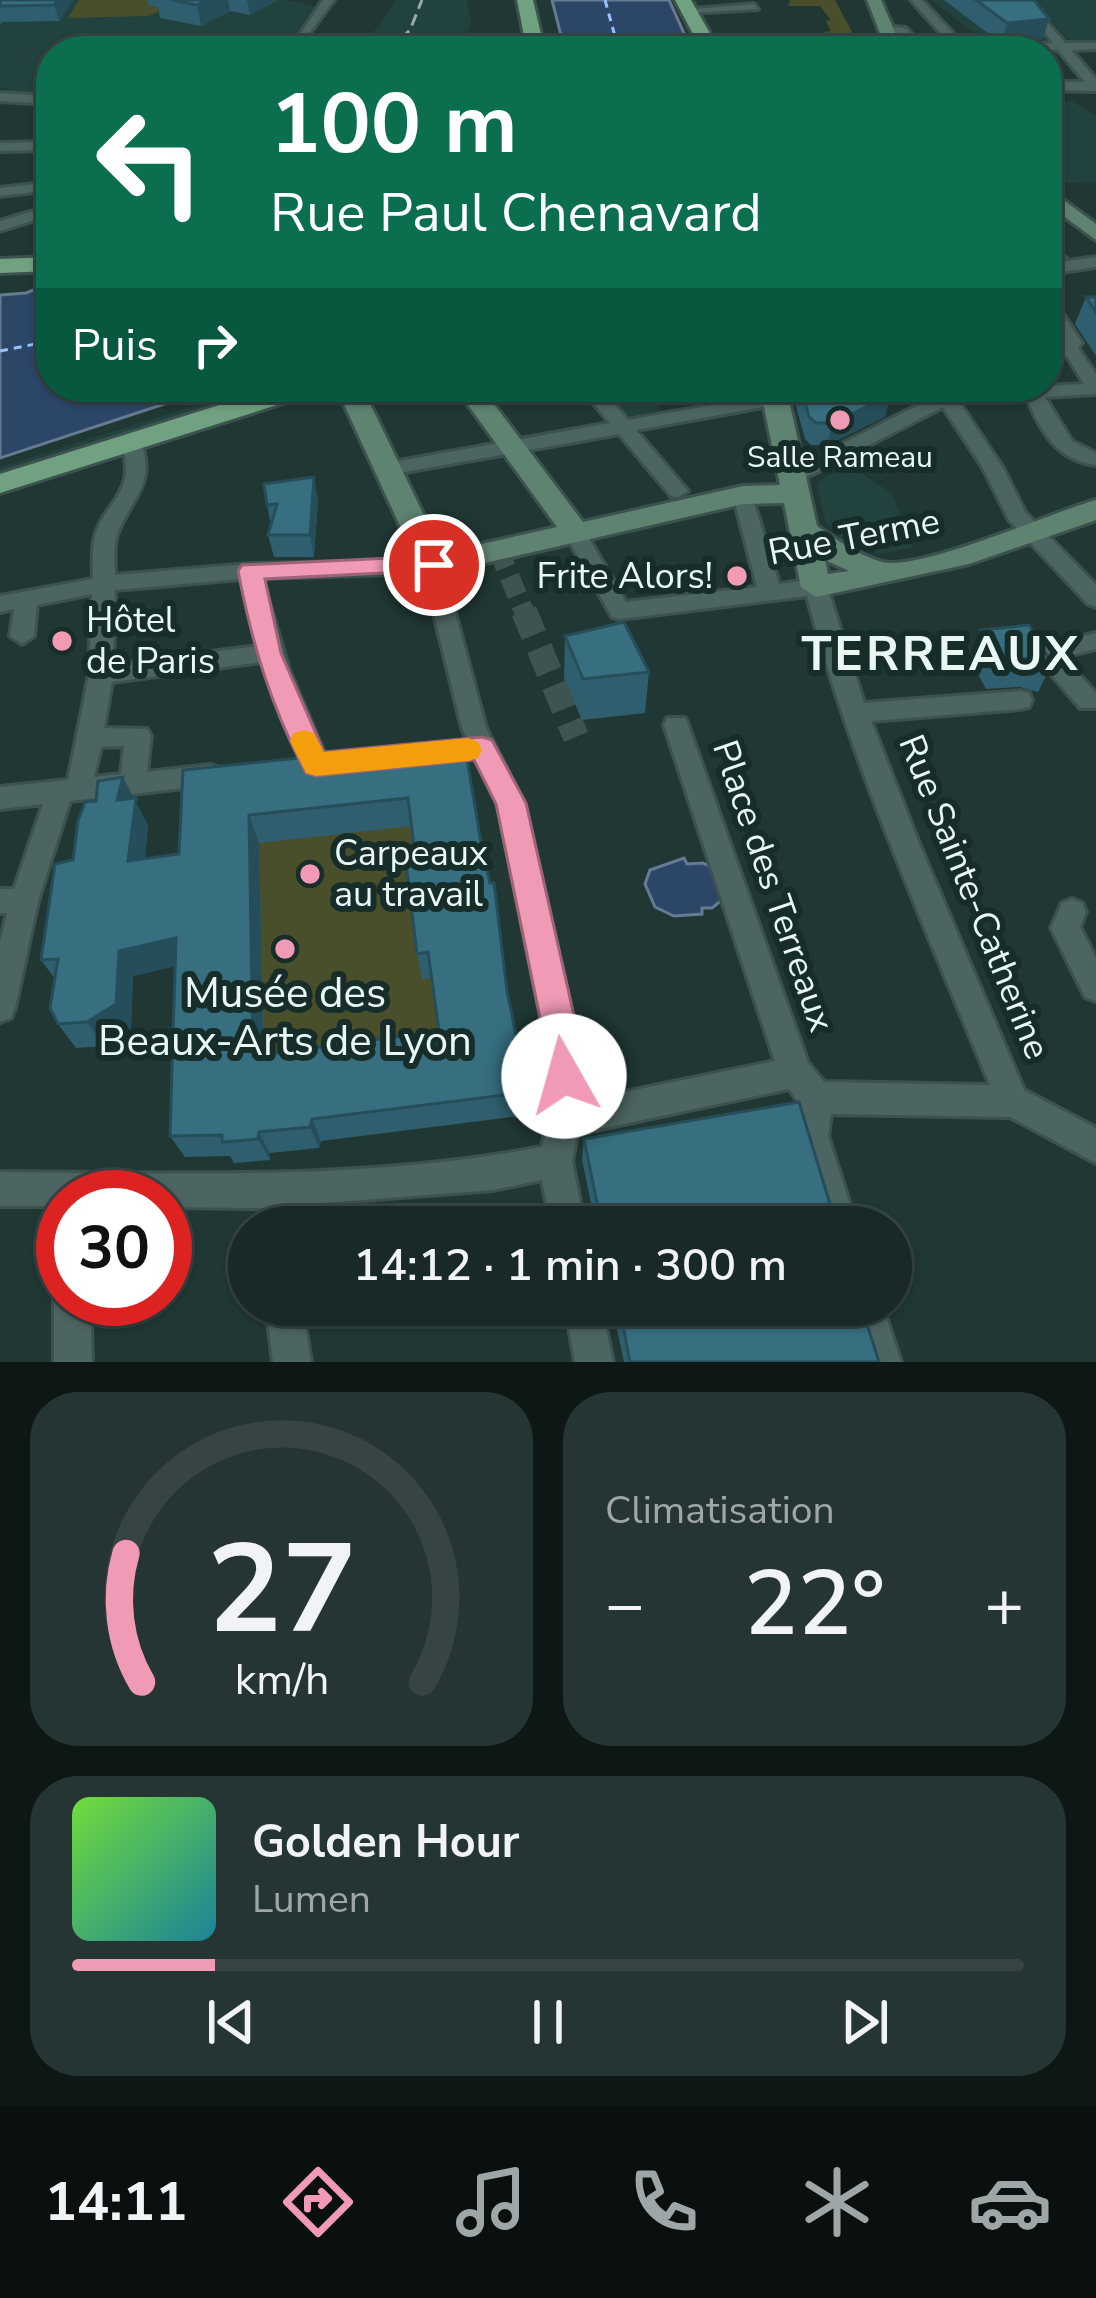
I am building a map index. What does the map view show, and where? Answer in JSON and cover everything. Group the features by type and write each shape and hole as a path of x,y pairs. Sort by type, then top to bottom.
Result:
{"main road":[{"path":"525,0 533,36"},
{"path":"685,5 703,36"},
{"path":"0,266 36,265"},
{"path":"0,484 257,402"}],"street":[{"path":"874,0 889,36"},
{"path":"916,0 949,36"},
{"path":"302,36 327,4"},
{"path":"685,5 754,8"},
{"path":"1026,5 1052,36"},
{"path":"886,28 902,30 907,36"},
{"path":"1062,46 1096,46"},
{"path":"1062,48 1095,86"},
{"path":"1062,86 1095,86"},
{"path":"0,97 36,99"},
{"path":"0,147 36,146"},
{"path":"0,192 36,188"},
{"path":"1062,206 1096,233"},
{"path":"0,226 36,215"},
{"path":"1062,261 1096,262"},
{"path":"1062,327 1073,344 1062,349"},
{"path":"1068,349 1096,389"},
{"path":"1062,391 1096,389"},
{"path":"356,402 434,565 482,748 511,803 562,1042 566,1110 555,1161 564,1206"},
{"path":"481,402 574,530"},
{"path":"602,402 678,491"},
{"path":"388,469 624,428 736,402"},
{"path":"777,402 816,587"},
{"path":"0,604 104,584 250,571 434,565 574,530 793,485 928,402"},
{"path":"950,402 993,468 1016,515 1096,598"},
{"path":"1040,402 1066,450 1083,460 1096,459"},
{"path":"0,1008 12,901 90,738 101,675 105,537 125,505 139,466 131,442"},
{"path":"743,495 770,593"},
{"name":"Rue Terme","path":"574,530 620,611 884,574 1034,535 1096,509"},
{"path":"802,529 835,553 884,574"},
{"path":"250,571 267,653 287,707 327,764 280,768"},
{"name":"Rue Sainte-Catherine","path":"816,587 836,661 860,713 906,847 1013,1101"},
{"path":"22,636 26,599"},
{"path":"1079,696 1046,653 1096,641"},
{"path":"101,675 267,653"},
{"path":"860,713 1020,700"},
{"name":"Place des Terreaux","path":"566,1110 586,1116 806,1085 676,725"},
{"path":"90,738 138,736 133,783"},
{"path":"451,752 482,748"},
{"path":"0,798 244,772"},
{"path":"1072,912 1065,928 1096,987"},
{"path":"834,1206 812,1136 806,1085 1013,1101 1096,1146"},
{"path":"192,1192 282,1190 494,1173 555,1161"},
{"path":"0,1189 36,1192"},
{"path":"280,1206 282,1190"},
{"path":"72,1326 73,1362"},
{"path":"287,1326 292,1362"},
{"path":"587,1326 594,1362"},
{"path":"871,1326 882,1362"}],"shaded area":[{"path":"0,0 79,0 78,6 151,0 288,0 320,8 298,36 36,36 36,97 3,95 8,89 0,88"},
{"path":"395,0 467,0 471,23 466,36 368,36"},
{"path":"931,0 1096,0 1096,43 1070,43 1039,7 1029,18 1044,36 978,36"},
{"path":"1072,101 1096,116 1096,183 1062,182 1062,103"},
{"path":"206,402 251,402 0,483 0,467"},
{"path":"610,402 656,402 661,411 633,416 621,413"},
{"path":"849,465 892,493 913,547 880,554 846,544 826,523 817,486"}],"green space":[{"path":"79,0 151,0 167,7 149,16 68,18"},
{"path":"790,0 835,0 852,32 827,36 824,32 831,31 826,21 831,20 820,6 788,6"},
{"path":"434,807 474,1073 241,1105 237,828"}],"water":[{"path":"552,0 669,0 685,36 561,36"},
{"path":"36,289 36,402 170,402 0,458 0,295"},
{"path":"684,858 687,864 703,863 717,870 722,900 712,908 702,908 702,914 674,916 655,907 645,884 650,870"}],"building":[{"path":"0,0 58,0 54,5 0,6"},
{"path":"976,0 1034,0 1049,19 1007,23"},
{"path":"805,402 876,402 832,423 816,423"},
{"path":"314,477 310,535 268,535 277,504 267,505 264,484"},
{"path":"624,622 649,672 583,679 565,636"},
{"path":"1029,625 1052,664 1033,658 999,660 981,630"},
{"path":"464,741 481,843 490,883 494,883 507,992 528,1092 312,1119 310,1127 259,1132 258,1139 222,1142 222,1135 170,1136 176,938 119,951 116,1004 87,1022 58,1024 50,1008 58,959 41,960 55,864 73,860 78,821 85,802 96,801 98,781 123,777 117,800 136,798 128,861 179,854 183,770","holes":["408,798 416,861 406,863 417,954 428,952 439,1031 253,1056 249,815"]},
{"path":"799,1102 831,1206 598,1206 584,1139"},
{"path":"623,1326 868,1326 879,1362 630,1362"}],"ferry route":[{"path":"605,0 615,36"},
{"path":"0,351 36,344"}],"tunnel":[{"path":"498,549 525,614"},
{"path":"524,611 576,737"}],"railway":[{"path":"403,36 422,0"}],"slow traffic":[{"path":"304,741 316,765 468,750"}],"place":[{"name":"Salle Rameau","path":"840,420"},
{"name":"Frite Alors!","path":"737,576"},
{"name":"Hôtel de Paris","path":"62,641"},
{"name":"Carpeaux au travail","path":"310,874"},
{"name":"Musée des Beaux-Arts de Lyon","path":"285,949"}],"district":[{"name":"TERREAUX","path":"941,654"}],"route":[{"path":"434,565 250,571 267,653 316,765 482,748 511,803 562,1042 564,1076"}]}
